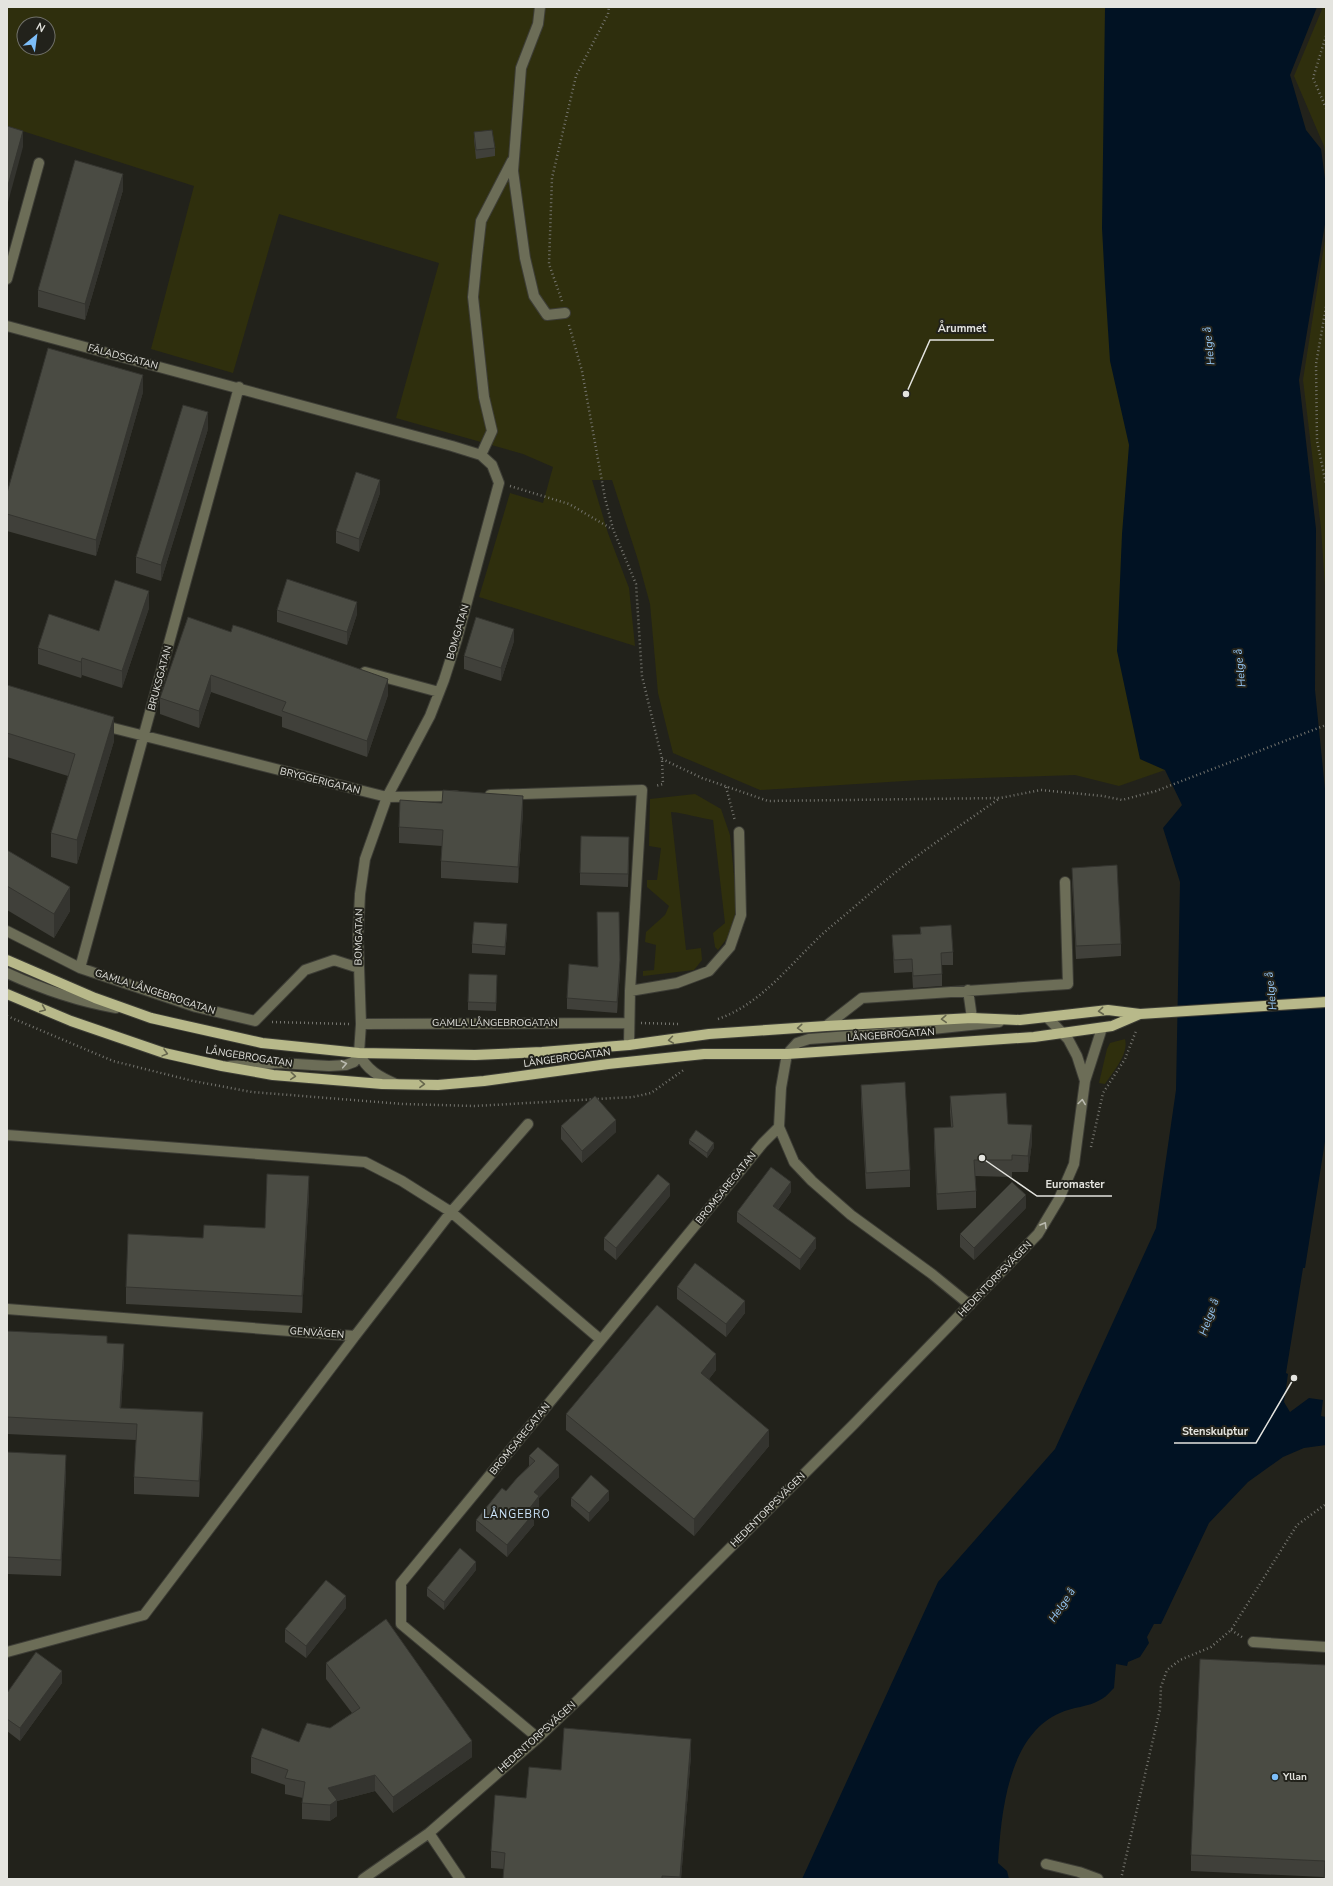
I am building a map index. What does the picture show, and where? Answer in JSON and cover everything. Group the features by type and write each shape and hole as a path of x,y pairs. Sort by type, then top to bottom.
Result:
{"main road":[{"name":"LÅNGEBROGATAN","path":"7,960 95,998 125,1010 151,1018 262,1043 359,1053 475,1055 542,1052 629,1046 710,1034 826,1026 972,1018 1020,1020 1108,1010 1140,1014"},
{"name":"LÅNGEBROGATAN","path":"7,994 110,1036 164,1053 222,1066 273,1075 396,1084 438,1085 484,1081 608,1064 704,1054 787,1054 1034,1037 1112,1026 1140,1014 1153,1012 1326,1002"}],"street":[{"path":"540,7 538,24 521,68 514,171 525,258 534,296 547,315 565,313"},
{"path":"481,455 492,431 484,397 473,297 477,256 481,221 514,156"},
{"path":"7,279 39,163"},
{"name":"FÄLADSGATAN","path":"7,326 240,388"},
{"path":"240,388 481,455 492,465 499,482"},
{"name":"BRUKSGATAN","path":"80,968 143,737 179,620 240,388"},
{"name":"BOMGATAN","path":"359,1053 361,1024 359,968 360,894 365,859 387,797 430,716 439,692 457,639 499,482"},
{"path":"356,669 439,692"},
{"name":"BRYGGERIGATAN","path":"90,722 143,737 387,797 642,790"},
{"path":"629,1046 630,991 642,790"},
{"path":"630,991 677,983 709,972 730,947 740,915 739,832"},
{"path":"826,1026 862,998 1068,984 1065,882"},
{"name":"GAMLA LÅNGEBROGATAN","path":"7,931 80,968 196,1007 255,1021"},
{"path":"255,1021 305,970 334,960 359,968"},
{"path":"7,973 60,995 85,1003 125,1010"},
{"path":"968,990 972,1018"},
{"name":"HEDENTORPSVÄGEN","path":"1047,1017 1068,1039 1078,1056 1085,1081"},
{"path":"970,1305 932,1274 851,1215 812,1181 794,1162 779,1126 781,1088 787,1054 797,1043 809,1039 904,1032 1020,1020"},
{"name":"GAMLA LÅNGEBROGATAN","path":"361,1024 629,1023"},
{"name":"HEDENTORPSVÄGEN","path":"363,1879 429,1833 538,1738 821,1458 1038,1234 1059,1199 1074,1164 1085,1081 1102,1028"},
{"path":"222,1066 279,1063 329,1066 346,1065 354,1062 359,1053"},
{"path":"359,1053 362,1060 370,1070 396,1084"},
{"name":"GENVÄGEN","path":"7,1309 355,1336 451,1212 528,1124"},
{"name":"BROMSAREGATAN","path":"538,1738 401,1624 402,1583 763,1143 779,1126"},
{"path":"7,1135 365,1162 402,1181 451,1212 601,1340"},
{"path":"7,1652 144,1615 355,1336"},
{"path":"1253,1642 1326,1647"},
{"path":"429,1833 460,1879"},
{"path":"1046,1864 1079,1872 1098,1879"}],"path":[{"path":"609,7 608,14 576,76 552,178 549,264 582,371 605,498 613,529 636,584 642,676 662,759 662,784 642,790"},
{"path":"1326,36 1313,78 1326,108"},
{"path":"1326,308 1316,364 1317,441 1326,484"},
{"path":"499,482 569,504 613,529"},
{"path":"662,759 702,778 768,801 1000,798 1041,790 1103,796 1122,800 1156,791 1326,725"},
{"path":"725,786 739,832"},
{"path":"716,1020 728,1016 748,1004 772,985 819,937 891,876 1000,798"},
{"path":"255,1021 361,1024"},
{"path":"629,1023 681,1024"},
{"path":"1121,1879 1160,1709 1161,1687 1167,1670 1180,1660 1211,1647 1230,1630 1297,1525 1326,1504"}],"shaded area":[{"path":"7,7 1185,7 1140,759 1165,770 1119,786 1075,775 920,780 760,790 673,753 658,693 650,604 638,560 612,480 592,480 608,533 629,588 635,646 479,597 510,493 543,503 553,467 523,454 396,418 439,263 279,214 233,373 151,349 194,186 7,126"},
{"path":"1323,7 1326,7 1326,163 1324,146 1294,76"},
{"path":"1326,233 1326,601 1321,528 1303,380"},
{"path":"695,794 721,809 730,835 735,885 735,914 728,937 718,950 715,947 713,933 725,923 713,820 671,812 686,950 701,948 702,960 694,970 643,976 643,971 654,970 656,945 645,942 646,932 665,915 669,906 647,887 647,880 657,880 661,848 649,846 650,799"},
{"path":"1125,1039 1125,1051 1120,1063 1105,1084 1099,1083 1107,1049 1110,1043"}],"water":[{"name":"Helge å","path":"1105,7 1317,7 1290,75 1306,130 1321,149 1326,186 1326,218 1299,380 1316,529 1315,690 1326,799 1326,1135 1305,1268 1303,1268 1286,1373 1288,1374 1284,1402 1290,1412 1309,1398 1323,1400 1321,1416 1326,1417 1326,1445 1304,1448 1283,1457 1248,1482 1209,1523 1161,1624 1154,1624 1147,1637 1149,1643 1140,1657 1128,1662 1127,1666 1116,1664 1114,1688 1104,1698 1096,1702 1060,1713 1043,1724 1029,1739 1018,1757 1005,1800 999,1843 998,1863 1007,1871 1009,1879 802,1879 938,1582 1055,1449 1156,1228 1176,1090 1180,882 1163,828 1182,805 1165,770 1140,759 1117,651 1122,534 1129,445 1110,361 1105,284 1102,228"}],"building":[{"path":"7,126 23,131 7,189"},
{"path":"492,130 495,148 476,150 474,132"},
{"path":"75,160 123,174 85,304 38,290"},
{"path":"48,348 143,375 96,540 7,514 7,493"},
{"path":"183,405 208,412 161,565 136,557"},
{"path":"356,472 380,480 359,539 336,531"},
{"path":"287,579 357,602 347,632 277,610"},
{"path":"115,580 149,591 122,671 82,658 81,662 38,648 49,614 99,631"},
{"path":"188,617 231,632 233,625 243,628 388,679 367,741 282,711 286,702 211,675 199,711 160,698"},
{"path":"476,617 514,629 501,668 464,656"},
{"path":"7,685 114,717 77,840 51,833 75,754 7,733"},
{"path":"443,790 523,796 518,867 441,861 443,830 399,827 400,800 442,803"},
{"path":"581,836 629,837 628,874 580,873"},
{"path":"7,850 70,887 54,914 7,886"},
{"path":"1117,865 1121,944 1076,946 1072,868"},
{"path":"597,912 619,912 620,960 617,1002 567,998 569,964 598,967"},
{"path":"474,922 507,924 505,947 472,944"},
{"path":"951,925 953,952 941,953 942,974 913,976 912,959 894,960 892,935 921,934 920,927"},
{"path":"469,974 497,975 496,1003 468,1002"},
{"path":"905,1082 910,1170 866,1173 861,1085"},
{"path":"1006,1093 1008,1124 1032,1125 1028,1156 1012,1155 1012,1160 974,1160 976,1191 937,1194 934,1128 953,1127 950,1096"},
{"path":"595,1096 616,1120 582,1151 561,1126"},
{"path":"696,1130 714,1143 707,1153 689,1140"},
{"path":"771,1167 791,1182 773,1206 816,1238 800,1259 737,1212"},
{"path":"267,1174 309,1176 302,1296 126,1287 128,1234 203,1238 204,1225 265,1228"},
{"path":"658,1174 670,1184 616,1248 604,1238"},
{"path":"1012,1182 1026,1195 974,1248 960,1234"},
{"path":"695,1263 745,1301 726,1324 677,1287"},
{"path":"657,1305 716,1354 701,1373 769,1430 694,1519 566,1414"},
{"path":"7,1331 107,1336 107,1343 124,1344 120,1408 203,1412 199,1481 134,1477 137,1424 7,1417"},
{"path":"538,1447 559,1465 534,1492 539,1496 529,1509 534,1513 507,1545 476,1520 502,1488 506,1491 535,1461 529,1456"},
{"path":"7,1452 66,1455 61,1560 7,1557"},
{"path":"591,1475 609,1491 589,1513 571,1498"},
{"path":"460,1548 476,1562 444,1602 427,1588"},
{"path":"326,1580 346,1596 306,1646 285,1629"},
{"path":"386,1619 472,1741 393,1797 375,1775 328,1788 337,1800 330,1805 302,1803 305,1782 285,1778 288,1770 251,1757 262,1728 299,1742 307,1723 330,1728 360,1708 326,1663"},
{"path":"36,1652 62,1671 20,1728 7,1719 7,1693"},
{"path":"1200,1659 1326,1665 1326,1879 1324,1879 1325,1861 1191,1855"},
{"path":"564,1728 691,1739 680,1877 662,1876 662,1879 503,1879 505,1853 491,1851 495,1795 526,1798 529,1767 561,1770"}],"place":[{"name":"Årummet","path":"906,394"},
{"name":"Euromaster","path":"982,1158"},
{"name":"Stenskulptur","path":"1294,1378"},
{"name":"Yllan","path":"1275,1777"}],"district":[{"name":"LÅNGEBRO","path":"517,1514"}]}
